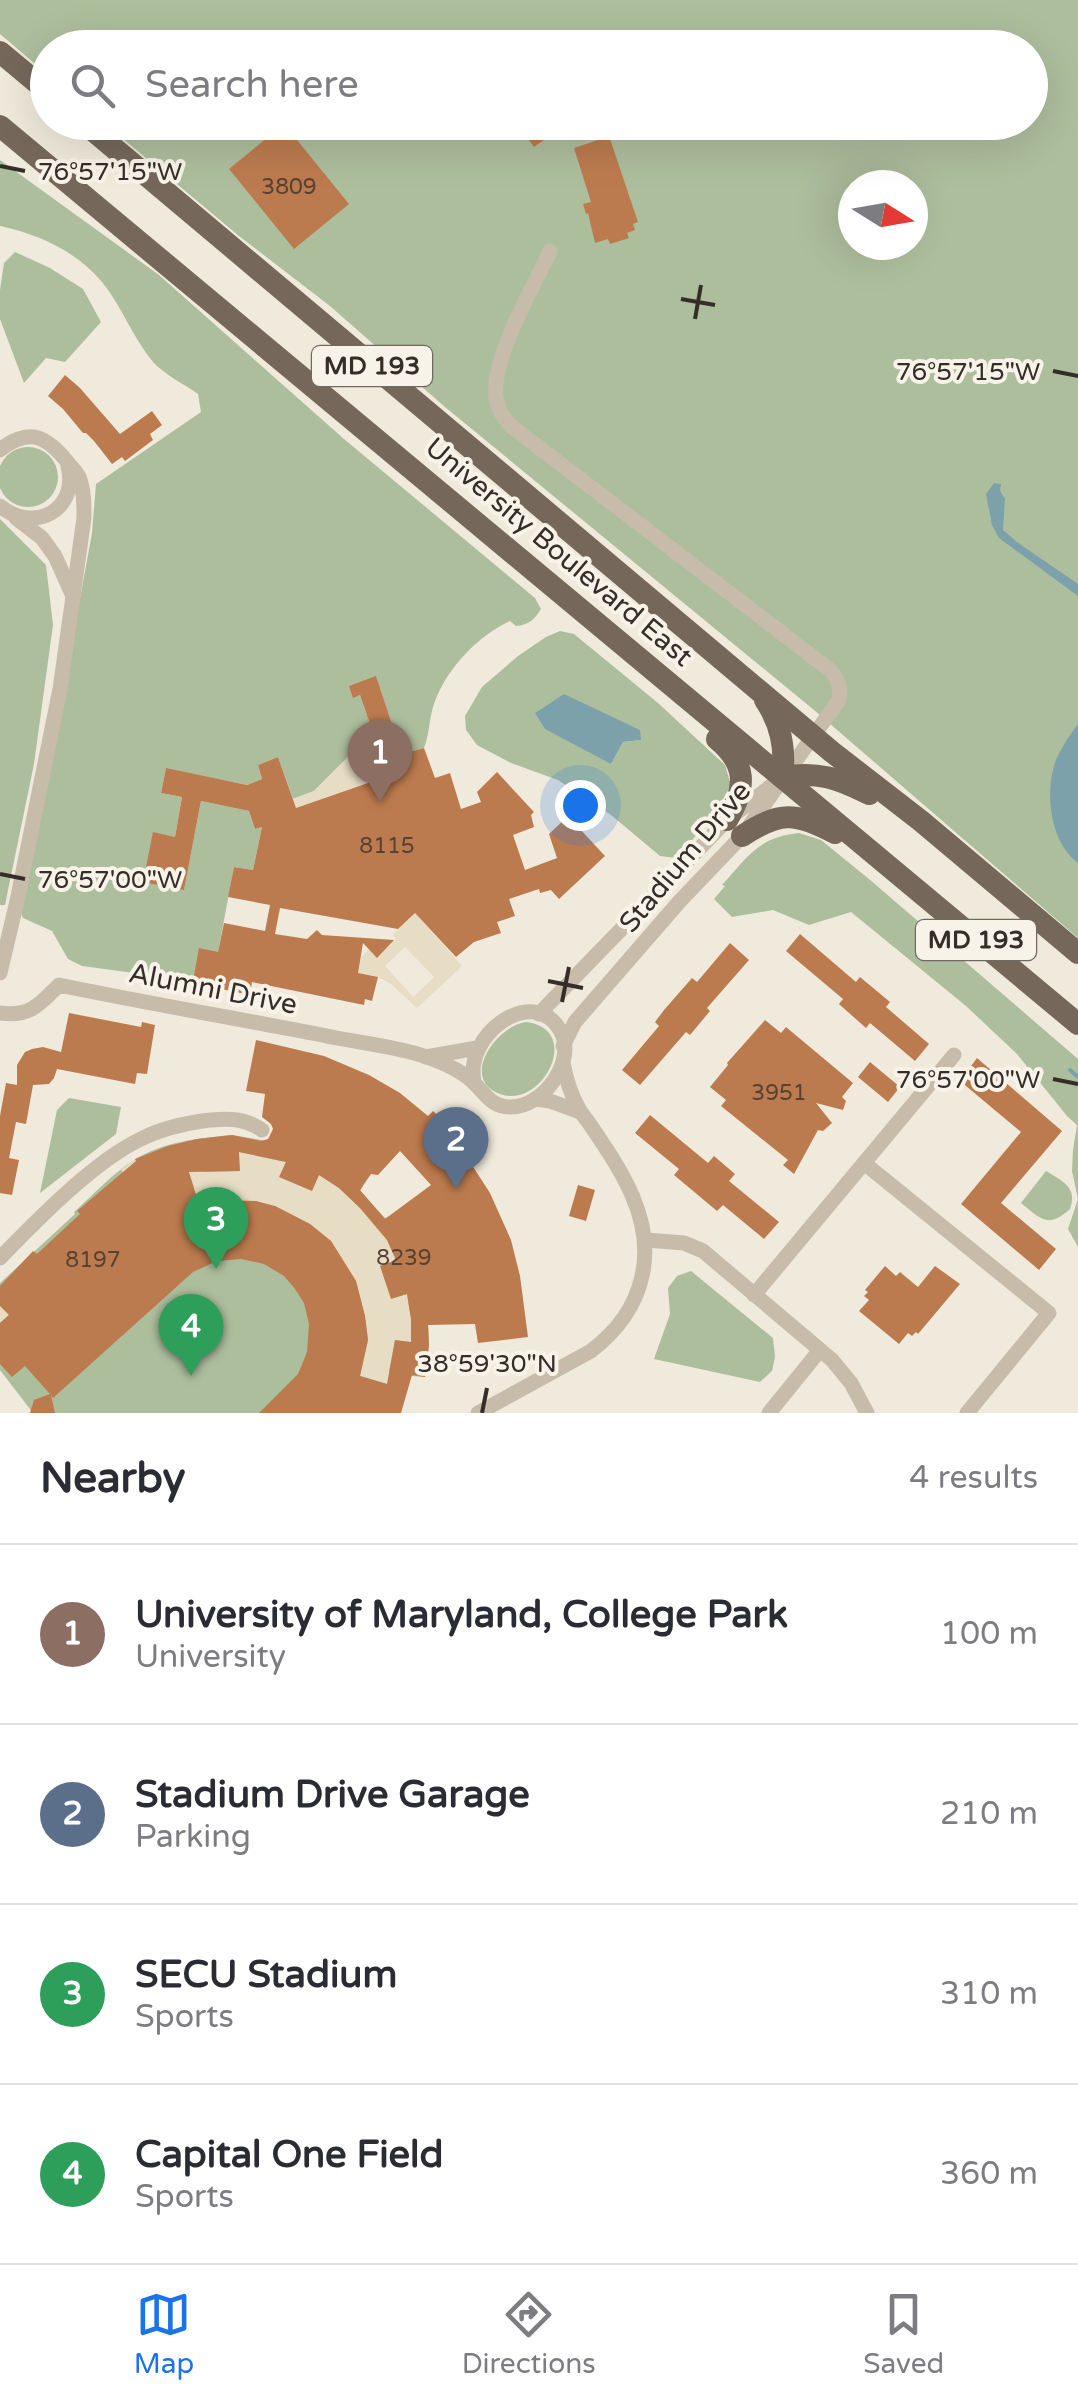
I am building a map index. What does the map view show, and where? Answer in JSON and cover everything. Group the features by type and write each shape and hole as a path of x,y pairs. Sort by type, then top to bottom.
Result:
{"main road":[{"path":"0,52 30,77"},
{"name":"University Boulevard East","path":"0,126 1078,1024"},
{"path":"0,137 24,147"},
{"name":"University Boulevard East","path":"104,140 1078,954"},
{"path":"642,662 656,687 731,750 741,790 734,828 795,816 814,822 874,855"},
{"path":"742,676 766,702 781,730 782,777 815,774 840,779 920,821"}],"street":[{"name":"Stadium Drive","path":"539,1014 782,777 839,700 840,688 830,670 501,415 496,383 503,356 550,251"},
{"path":"0,973 60,689 84,518 84,495 78,474 59,450 44,440 22,438 4,443"},
{"path":"6,510 26,519 53,512 69,490 68,462"},
{"path":"6,510 42,538 73,595"},
{"name":"Stadium Drive","path":"563,1052 575,1022 679,902 734,828"},
{"name":"Alumni Drive","path":"0,1013 28,1012 59,986 426,1056"},
{"path":"474,1082 473,1064 478,1048 506,1018 539,1014 560,1028 572,1095 629,1190 646,1240 639,1287 617,1328 591,1351 478,1413"},
{"path":"426,1056 478,1048"},
{"path":"426,1056 474,1082 489,1100 518,1106 536,1099 554,1081 563,1052"},
{"path":"754,1295 954,1056"},
{"path":"536,1099 581,1112"},
{"path":"0,1258 95,1169 141,1138 191,1123 231,1118 262,1130"},
{"path":"864,1163 1048,1313 968,1413"},
{"path":"646,1240 694,1246 820,1350 851,1383 867,1413"},
{"path":"768,1413 820,1350"}],"green space":[{"path":"0,0 1078,0 1078,938 814,710 445,407 330,306 124,140 1048,140 1048,30 30,30 30,60 0,34"},
{"path":"0,160 159,275 344,439 535,598 541,609 525,624 516,626 510,621 498,627 456,665 435,701 424,748 402,754 376,677 353,697 360,695 388,776 369,782 353,752 314,791 293,799 278,757 258,765 262,779 247,785 166,769 161,793 182,797 175,837 153,833 184,889 201,801 249,811 255,829 262,827 253,870 234,867 218,952 193,981 82,966 68,959 52,931 23,918 20,910 92,533 96,484 201,412 198,394 153,362 92,271 56,245 0,226"},
{"path":"15,252 83,289 101,322 65,362 46,358 24,383 0,319 4,263"},
{"path":"17,450 39,450 55,466 55,488 39,504 17,504 1,488 1,466"},
{"path":"0,519 46,565 53,625 34,764 5,905 0,905"},
{"path":"560,631 574,634 725,765 731,785 713,814 676,858 660,856 611,815 558,780 511,763 477,745 466,730 465,716 482,687 546,637","holes":["564,694 641,740 623,742 611,764"]},
{"path":"799,833 821,840 1078,1059 1078,1199 1072,1171 1077,1125 1017,1054 966,1006 851,912 809,925 773,910 732,917 714,899 755,850 773,839"},
{"path":"526,1022 543,1028 552,1038 550,1067 530,1090 516,1096 500,1094 488,1087 483,1077 486,1054 504,1033"},
{"path":"69,1098 121,1107 116,1134 40,1193 57,1110"},
{"path":"232,1135 297,1146 363,1186 360,1191 385,1218 390,1216 428,1319 425,1377 411,1376 400,1413 33,1413 0,1370 0,1283 134,1160 169,1145"},
{"path":"1046,1171 1063,1182 1072,1196 1070,1209 1050,1220 1021,1203"},
{"path":"1078,1199 1078,1247 1068,1229"},
{"path":"691,1271 773,1338 772,1371 760,1382 654,1359 670,1314 668,1288 677,1276"}],"shaded area":[{"path":"354,751 369,782 285,812 282,803 314,791"},
{"path":"415,913 462,966 417,1008 391,984 358,973 361,957 369,949 377,957","holes":["405,947 434,977 413,997 385,966"]},
{"path":"239,1152 286,1162 280,1177 312,1190 319,1175 360,1208 387,1240 396,1260 392,1298 407,1294 411,1319 411,1342 395,1341 389,1371 408,1390 360,1376 368,1340 356,1281 331,1241 310,1224 275,1206 60,1267 0,1323 0,1304 131,1181 121,1170 135,1159 143,1176 203,1156 204,1172 239,1171"}],"water":[{"path":"994,483 1001,484 1005,499 1003,530 1078,584 1078,596 999,538 992,525 986,494"},
{"path":"564,694 640,730 641,740 623,742 611,764 545,729 535,713"},
{"path":"1078,724 1078,863 1056,832 1050,791 1056,761"}],"building":[{"path":"264,140 297,140 349,204 294,249 229,169"},
{"path":"610,140 638,222 633,224 635,230 627,233 629,238 610,244 608,239 595,243 583,204 591,202 574,148"},
{"path":"65,375 120,434 152,411 162,425 150,434 153,440 125,461 122,457 112,464 48,396"},
{"path":"376,676 402,754 424,748 435,778 450,773 461,809 481,802 477,792 497,772 534,812 534,827 513,835 525,870 557,858 549,834 568,816 605,856 559,899 551,890 540,893 539,889 509,899 515,916 497,922 501,933 474,942 456,957 415,913 398,929 280,908 275,934 307,939 317,930 322,935 394,940 377,958 363,943 358,973 378,977 372,1001 365,999 364,1005 252,982 250,995 193,981 199,948 218,952 224,923 265,931 270,905 228,897 234,867 253,870 262,827 255,829 249,811 201,801 184,890 143,882 153,832 175,837 182,797 161,793 166,768 247,785 262,779 258,765 278,757 296,808 388,776 360,695 353,698 349,686"},
{"path":"800,934 856,982 860,977 890,1002 886,1007 929,1044 915,1061 870,1023 866,1028 839,1004 843,999 786,951"},
{"path":"730,943 749,960 707,1008 710,1011 690,1035 686,1032 640,1085 622,1070 659,1026 655,1022 664,1010 692,978 697,982"},
{"path":"69,1013 141,1027 142,1022 155,1025 147,1074 137,1073 135,1084 57,1069 49,1084 33,1085 26,1124 16,1122 9,1158 19,1160 12,1195 0,1193 0,1116 6,1083 17,1085 17,1065 25,1052 43,1047 61,1052"},
{"path":"765,1020 781,1033 786,1027 853,1083 842,1097 846,1101 843,1110 816,1103 832,1123 823,1131 818,1130 794,1174 783,1165 788,1160 721,1106 726,1100 710,1087"},
{"path":"256,1040 324,1056 369,1075 428,1116 433,1111 442,1119 437,1124 461,1149 466,1145 473,1155 468,1159 490,1193 511,1240 528,1337 478,1343 475,1324 428,1325 425,1377 412,1375 401,1413 259,1413 298,1374 307,1352 309,1324 304,1303 284,1276 264,1264 241,1259 217,1261 193,1272 53,1398 51,1395 55,1413 30,1413 34,1400 50,1394 25,1366 12,1377 0,1364 0,1323 9,1315 0,1306 0,1286 135,1159 197,1139 232,1135 268,1139 273,1129 262,1117 265,1094 246,1091","holes":["400,1151 431,1185 385,1219 360,1190 371,1174 378,1175","239,1152 286,1162 279,1177 312,1191 319,1175 360,1208 387,1240 396,1260 380,1266 391,1299 407,1294 411,1319 411,1342 395,1340 387,1384 360,1376 368,1340 365,1316 356,1281 331,1241 310,1224 275,1206 220,1200 199,1204 189,1172 240,1171"]},
{"path":"977,1058 1062,1131 1001,1203 1056,1249 1039,1270 961,1204 1021,1132 960,1081"},
{"path":"870,1062 900,1087 888,1102 858,1077"},
{"path":"650,1115 708,1163 714,1156 735,1174 729,1181 779,1222 764,1239 723,1205 717,1211 674,1175 679,1169 635,1133"},
{"path":"578,1185 595,1190 586,1221 569,1216"},
{"path":"885,1266 918,1287 935,1266 960,1284 918,1334 908,1333 899,1344 859,1311 869,1300 864,1296 868,1292 865,1290"}],"waterway":[{"path":"1070,1070 1078,1077"}],"place":[{"name":"University of Maryland, College Park","path":"380,802"},
{"name":"Stadium Drive Garage","path":"456,1189"},
{"name":"SECU Stadium","path":"216,1269"},
{"name":"Capital One Field","path":"191,1376"}]}
